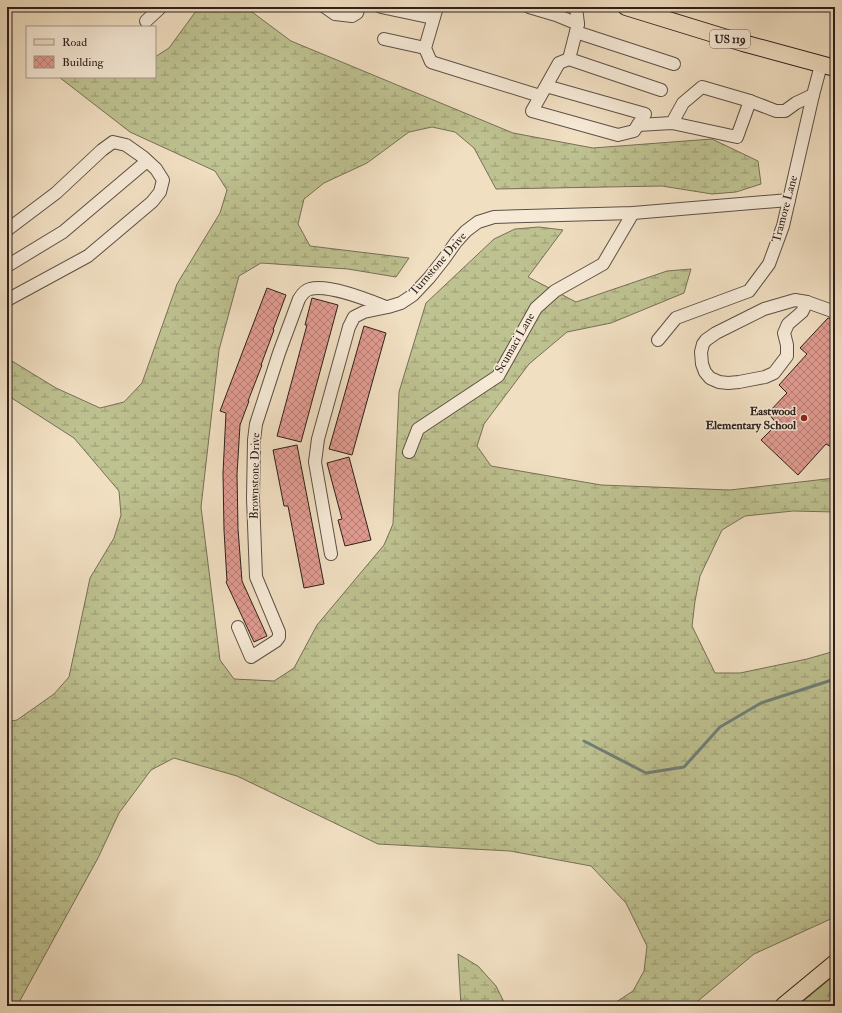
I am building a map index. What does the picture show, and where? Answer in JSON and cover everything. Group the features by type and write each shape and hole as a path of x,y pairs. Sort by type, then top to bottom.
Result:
{"main road":[{"name":"US 119","path":"626,7 828,67"},
{"path":"783,1006 835,963"}],"street":[{"path":"146,21 161,7"},
{"path":"325,7 335,14 352,16 358,13 359,7"},
{"path":"381,7 435,13 425,48 431,62 543,91 645,114 634,131 618,135 532,111 543,91 559,63 569,59 661,90"},
{"path":"529,7 556,15 577,28 674,64"},
{"path":"569,59 577,28 576,7"},
{"path":"384,39 425,48"},
{"name":"Tramore Lane","path":"658,340 676,318 749,291 769,264 783,226 813,95 828,67"},
{"path":"672,123 682,103 702,87 776,110 786,111 796,103 813,95"},
{"path":"638,125 672,123 737,137 750,101"},
{"path":"7,230 56,193 102,150 113,142 126,145 156,169 163,180 160,192 152,202 88,256 7,300"},
{"path":"7,266 63,232 147,161"},
{"name":"Turnstone Drive","path":"331,554 315,462 318,439 349,327 354,317 364,312 401,303 414,295 466,231 478,222 494,217 633,213 789,200"},
{"name":"Scumaci Lane","path":"409,452 418,429 498,376 536,308 555,291 603,264 633,213"},
{"name":"Brownstone Drive","path":"238,628 251,657 276,641 279,637 279,632 256,577 253,498 254,440 256,424 279,353 299,299 303,293 310,289 321,288 337,290 388,307"},
{"path":"807,302 802,312 788,324 784,333 787,345 787,356 774,373 765,377 728,383 719,382 710,378 705,372 702,364 701,352 703,344 716,333 739,320 764,309 795,300 807,302 835,312"}],"green space":[{"path":"199,7 248,7 252,12 291,41 513,133 593,148 712,139 758,161 761,184 736,192 712,194 662,186 496,189 474,148 455,132 432,127 409,132 367,163 324,183 304,199 298,224 310,246 409,258 396,277 348,269 261,263 239,276 219,350 201,507 220,660 234,679 274,681 294,668 317,625 384,545 393,524 399,392 426,303 494,239 515,229 539,227 563,230 528,277 576,302 667,271 691,269 684,293 611,323 567,332 529,364 484,424 477,446 491,466 601,485 730,490 835,478 835,512 793,511 745,516 722,530 700,576 692,626 715,673 740,673 807,659 835,651 835,917 754,954 692,1006 610,1006 633,991 644,971 647,946 626,903 591,866 510,851 378,844 237,776 174,758 151,770 119,813 98,858 17,1006 7,1006 7,847 9,843 7,835 7,722 17,720 54,694 69,677 90,578 114,538 121,515 119,491 74,438 7,395 7,358 56,388 100,408 124,402 142,383 177,284 220,213 227,190 215,171 130,132 60,78 156,78 156,56 169,48"},
{"path":"458,954 478,966 496,986 506,1006 461,1006"},
{"path":"835,975 835,1006 797,1006"}],"building":[{"path":"267,288 286,295 240,425 237,474 238,529 242,581 267,636 254,642 226,582 223,473 226,413 220,411"},
{"path":"312,298 338,305 301,442 277,436 307,325 305,325"},
{"name":"Eastwood Elementary School","path":"828,318 835,319 835,449 826,444 798,475 761,440 777,424 768,413 787,393 779,385 807,354 800,348"},
{"path":"364,326 386,333 352,455 329,449"},
{"path":"297,445 324,584 304,588 288,506 284,506 273,450"},
{"path":"349,457 371,540 345,546 338,520 342,519 327,463"}],"waterway":[{"path":"584,741 646,773 684,767 720,727 761,703 835,679"}],"place":[{"name":"Eastwood Elementary School","path":"804,418"}]}
